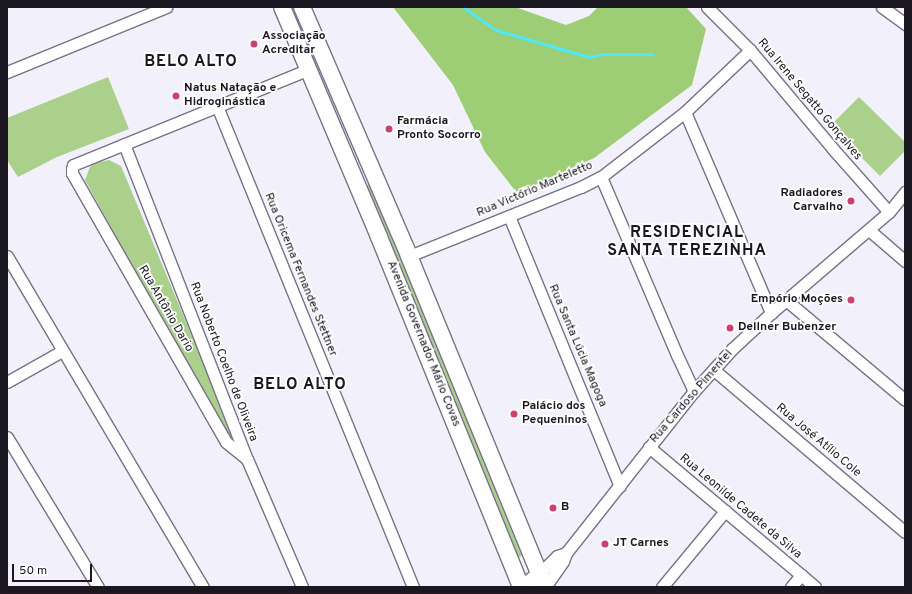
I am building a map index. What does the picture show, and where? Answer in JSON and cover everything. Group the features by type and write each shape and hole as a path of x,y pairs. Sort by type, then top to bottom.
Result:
{"main road":[{"name":"Avenida Governador Mário Covas","path":"282,7 324,102 522,587"},
{"name":"Avenida Governador Mário Covas","path":"302,7 409,256 544,584"},
{"name":"Avenida Governador Mário Covas","path":"324,102 332,108 350,149 355,156 366,157"}],"street":[{"path":"7,72 166,7"},
{"name":"Rua Irene Segatto Gonçalves","path":"707,7 750,50 833,149 889,212"},
{"path":"882,7 905,24"},
{"name":"Rua Victório Marteletto","path":"409,256 601,177 685,112 750,50"},
{"path":"124,144 310,69"},
{"name":"Rua Oricema Fernandes Stettner","path":"218,106 413,587"},
{"path":"685,112 771,313"},
{"name":"Rua Antônio Dario","path":"124,144 73,165 72,173 226,442 246,459"},
{"name":"Rua Noberto Coelho de Oliveira","path":"124,144 246,459 302,587"},
{"path":"601,177 694,391"},
{"name":"Rua Cardoso Pimentel","path":"522,587 544,584 563,561 566,553 620,486 649,446 694,391 732,349 771,313 889,212 905,192"},
{"name":"Rua Santa Lúcia Magoga","path":"509,216 620,486"},
{"path":"869,230 905,261"},
{"path":"7,256 203,587"},
{"path":"786,300 905,400"},
{"path":"7,382 62,351"},
{"name":"Rua José Atílio Cole","path":"714,370 905,532"},
{"path":"7,437 98,587"},
{"name":"Rua Leonilde Cadete da Silva","path":"649,446 815,587"},
{"path":"662,587 725,511"},
{"path":"791,587 801,575"}],"green space":[{"path":"393,7 515,7 566,25 589,16 598,7 686,7 706,29 692,85 594,158 517,193 485,152 453,85"},
{"path":"108,77 129,129 57,157 18,177 7,160 7,118"},
{"path":"859,97 905,142 905,151 880,176 830,126"},
{"path":"109,160 121,166 232,432 230,436 224,435 85,180 90,167 95,163"},
{"path":"371,184 522,556 517,558 365,186"}],"waterway":[{"path":"463,7 496,30 589,57 601,54 653,54"}],"place":[{"name":"Associação Acreditar","path":"254,44"},
{"name":"Natus Natação e Hidroginástica","path":"176,96"},
{"name":"Farmácia Pronto Socorro","path":"389,129"},
{"name":"Radiadores Carvalho","path":"851,201"},
{"name":"Empório Moções","path":"851,300"},
{"name":"Dellner Bubenzer","path":"730,328"},
{"name":"Palácio dos Pequeninos","path":"514,414"},
{"name":"B","path":"553,508"},
{"name":"JT Carnes","path":"605,544"}],"district":[{"name":"BELO ALTO","path":"191,62"},
{"name":"RESIDENCIAL SANTA TEREZINHA","path":"687,242"},
{"name":"BELO ALTO","path":"300,385"}]}
